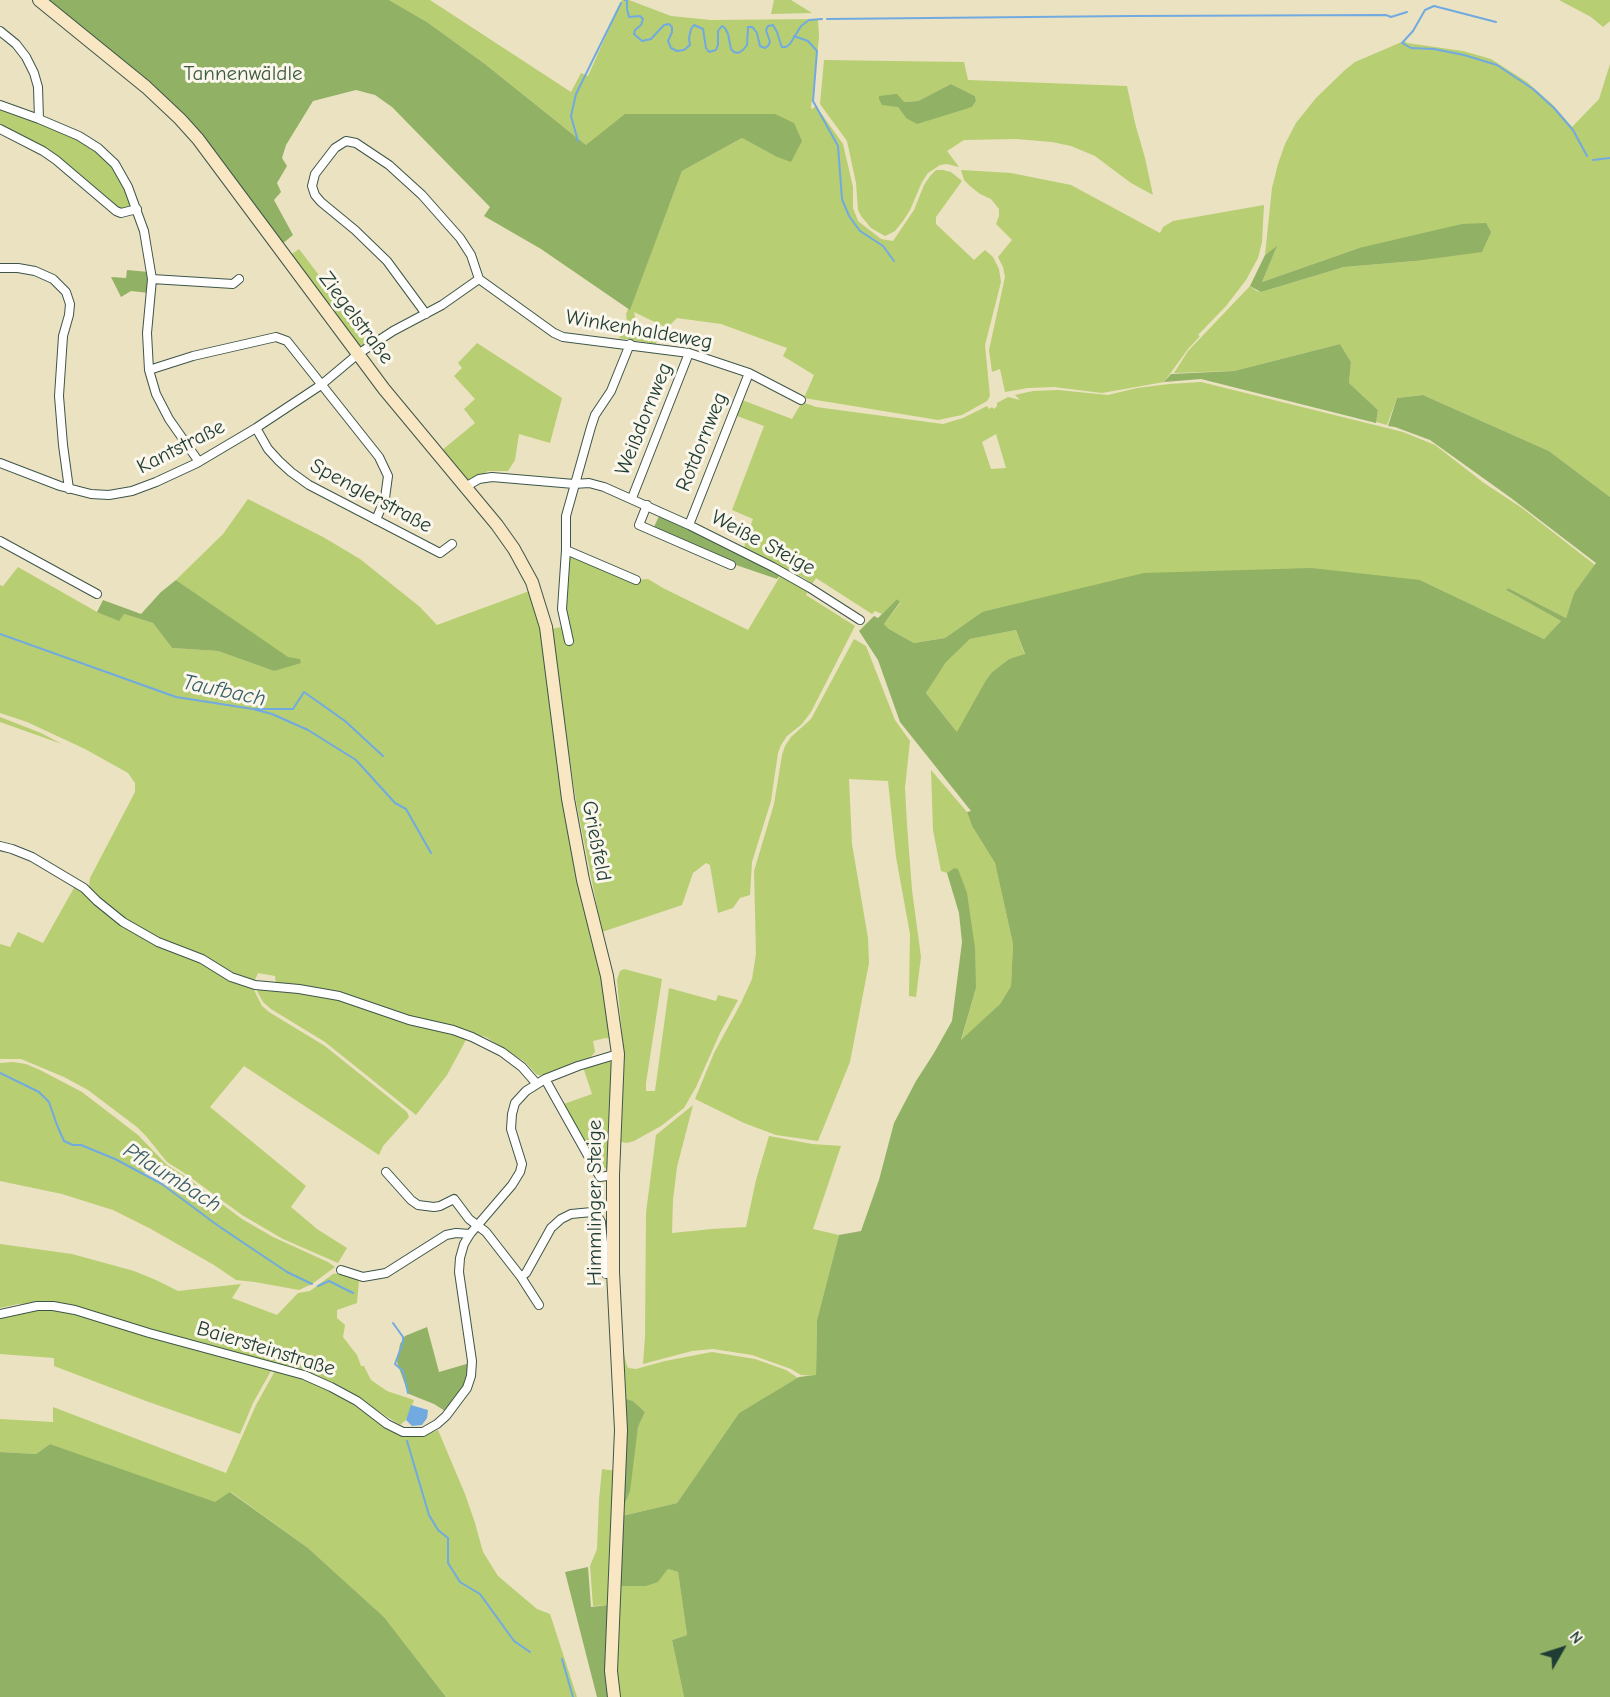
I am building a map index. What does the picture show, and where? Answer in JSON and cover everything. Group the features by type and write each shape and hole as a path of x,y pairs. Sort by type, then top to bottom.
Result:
{"main road":[{"name":"Ziegelstraße","path":"39,0 146,87 180,119 239,194 384,389 467,486 514,549 532,582 546,627 558,710"},
{"name":"Grießfeld","path":"558,710 568,799 584,880 607,976"},
{"name":"Himmlinger Steige","path":"607,976 618,1054 613,1175 613,1272 621,1430 610,1671 614,1697"}],"street":[{"path":"0,31 16,44 34,73 38,87 39,119"},
{"path":"0,105 79,136 98,148 115,164 128,186 137,208 148,250 152,279 147,333 149,370 156,394 169,419 199,462"},
{"path":"0,129 56,160 116,211 121,213 137,208"},
{"path":"358,354 393,331 426,314 442,305 479,279 471,255 460,238 422,195 389,165 356,142 346,141 334,148 315,174 312,186 315,195 387,261 426,314"},
{"path":"0,268 18,268 53,279 66,292 70,304 63,336 59,396 69,489"},
{"path":"152,279 233,284 239,279"},
{"name":"Winkenhaldeweg","path":"479,279 554,333 563,337 689,353 748,373 801,400"},
{"path":"149,370 193,356 276,337 287,341 379,457 387,476 386,498 376,520"},
{"path":"569,641 562,609 566,516 595,415 611,391 630,344"},
{"name":"Weißdornweg","path":"632,498 689,353"},
{"name":"Kantstraße","path":"0,463 69,489 91,494 109,495 132,491 199,462 256,428 321,385 358,354"},
{"name":"Rotdornweg","path":"689,525 748,373"},
{"name":"Spenglerstraße","path":"256,428 268,449 291,472 318,489 440,553 452,544"},
{"name":"Weiße Steige","path":"467,486 479,479 492,477 574,484 589,483 604,487 689,525 782,572 860,620"},
{"name":"Weiße Steige","path":"647,505 639,525 731,565"},
{"path":"0,541 97,594"},
{"path":"566,550 636,580"},
{"path":"0,846 32,857 84,888 97,901 132,927 158,942 202,959 231,977 255,986 299,989 339,996 409,1020 453,1030 502,1052 540,1081 600,1177 613,1175"},
{"name":"Baiersteinstraße","path":"0,1314 37,1306 75,1310 149,1333 304,1375 357,1401 387,1424 403,1432 423,1432 446,1416 467,1388 471,1376 472,1361 459,1272 460,1258 470,1234 513,1185 520,1172 522,1164 511,1129 515,1103 540,1081 618,1054"},
{"path":"386,1172 411,1200 418,1204 434,1207 454,1198 469,1219 486,1232 539,1305"},
{"path":"520,1278 526,1273 551,1228 571,1214 592,1212 601,1222 606,1274"},
{"path":"341,1270 363,1277 387,1273 446,1235 470,1234"}],"green space":[{"name":"Tannenwäldle","path":"47,0 389,0 427,22 485,64 586,145 625,114 775,114 794,123 802,141 791,162 742,138 682,171 630,310 541,249 484,216 490,207 392,107 375,95 356,90 313,101 286,145 282,158 287,166 277,183 281,192 274,200 293,235 282,244 201,138"},
{"path":"389,0 430,0 571,92 581,73 588,76 622,0 629,0 671,16 711,20 818,19 819,38 811,108 816,106 843,144 853,187 853,208 858,221 881,239 893,241 914,210 924,185 936,170 951,172 962,181 936,217 936,224 974,260 985,250 993,257 999,269 1001,282 985,345 990,396 987,401 962,415 938,420 804,398 814,375 783,356 787,348 721,324 677,318 667,328 634,312 636,321 640,325 658,329 656,344 619,338 627,321 626,314 630,309 682,171 742,138 775,156 794,123 586,145 485,64 427,22"},
{"path":"774,0 791,0 812,13 771,14"},
{"path":"1559,0 1610,0 1610,21 1603,27 1591,17"},
{"path":"1404,41 1463,51 1491,59 1527,82 1553,105 1572,127 1599,99 1610,64 1610,497 1549,451 1423,395 1397,398 1387,425 1376,422 1378,410 1349,383 1351,362 1340,344 1234,371 1174,373 1188,351 1250,286 1261,292 1344,267 1415,261 1359,248 1262,282 1276,248 1265,255 1272,188 1285,144 1296,123 1316,98 1355,62"},
{"path":"824,60 964,62 968,80 1127,86 1153,195 1131,183 1095,156 1071,146 1016,139 964,140 947,151 959,167 940,165 928,173 903,221 895,231 885,236 871,228 858,210 856,183 847,141 820,104","holes":["951,84 975,96 976,101 972,107 906,118 898,107 904,102 918,101"]},
{"path":"951,84 975,96 976,101 972,107 917,124 906,118 898,107 882,105 879,99 879,96 897,94 904,102 918,101"},
{"path":"0,105 79,136 115,164 137,209 121,213 76,176 0,129"},
{"path":"961,170 1011,173 1071,185 1160,233 1163,227 1173,221 1264,205 1262,242 1258,258 1246,280 1226,306 1198,335 1200,336 1164,382 1102,393 1054,387 1005,392 1000,369 992,372 989,350 1005,277 998,257 1012,240 996,224 999,209 991,199 980,194 964,180"},
{"path":"1486,223 1491,232 1482,252 1344,267 1261,292 1250,286 1265,255 1277,246 1262,282 1359,248 1462,224"},
{"path":"299,249 370,342 359,350 289,256"},
{"path":"127,270 149,272 149,293 131,291 121,297 111,277 126,278"},
{"path":"477,343 562,398 550,443 519,434 515,460 508,471 488,471 467,483 441,451 475,423 464,409 475,399 454,376 462,368 458,363"},
{"path":"1340,344 1351,362 1349,383 1378,410 1376,423 1201,379 1164,382 1171,374 1234,371"},
{"path":"1201,382 1403,432 1435,445 1595,565 1574,593 1566,618 1508,588 1506,590 1561,621 1544,639 1420,580 982,612 945,638 914,643 884,624 900,603 897,599 882,614 875,611 872,614 816,578 812,584 744,549 753,519 732,510 764,426 737,416 742,400 792,419 802,402 816,407 943,424 963,418 987,406 989,409 992,407 994,409 997,403 1008,397 1020,400 1015,395 1033,391 1058,390 1108,395 1169,384","holes":["996,434 1006,468 991,469 982,442"]},
{"path":"1423,395 1549,451 1610,497 1610,1697 684,1697 672,1640 687,1635 678,1572 668,1569 658,1582 646,1586 619,1586 622,1516 677,1503 739,1413 799,1377 816,1375 817,1320 839,1235 861,1231 879,1180 894,1123 952,1021 962,942 959,913 947,873 954,868 958,869 967,893 975,948 976,988 961,1040 1000,1004 1011,986 1013,944 995,863 972,826 967,812 971,811 900,722 878,660 859,631 874,616 878,618 897,599 900,602 884,624 914,643 945,638 982,612 1144,573 1311,568 1420,580 1544,639 1561,621 1506,590 1508,588 1566,618 1574,593 1596,563 1430,440 1388,426 1397,398","holes":["1016,630 1025,654 1009,659 992,672 957,732 926,693 946,662 970,639"]},
{"path":"248,499 323,537 360,559 420,607 437,625 532,590 612,1039 593,1041 595,1052 589,1059 542,1076 486,1037 404,1015 376,1004 276,984 275,976 258,973 254,982 244,980 147,934 95,897 89,886 90,878 135,792 135,783 128,773 85,749 27,722 0,713 0,585 3,586 18,567 97,612 124,614 153,623 172,648 218,651 274,671 300,659 288,658 176,580 223,534"},
{"path":"660,514 782,573 777,579 736,565 653,529"},
{"path":"569,553 636,580 648,579 748,630 782,573 809,589 806,595 855,626 811,712 781,745 771,801 752,862 750,895 740,898 733,908 718,913 710,865 706,863 693,873 682,905 602,932 576,801 551,629 562,627"},
{"path":"176,580 288,657 300,659 301,663 274,671 218,651 172,648 153,623 124,614 119,621 97,612 103,600 141,614 161,592"},
{"path":"1016,630 1025,655 1009,659 992,672 958,733 926,693 946,661 970,639"},
{"path":"854,639 866,646 895,720 910,741 905,788 912,890 921,957 916,997 909,996 910,934 896,857 888,781 849,779 852,844 868,938 869,963 850,1062 818,1141 776,1135 744,1123 695,1099 714,1053 752,979 756,954 754,871 774,804 785,746 791,737 811,719"},
{"path":"0,717 41,733 62,744 0,722"},
{"path":"931,770 967,812 972,826 995,863 1013,944 1011,986 1000,1004 961,1041 976,988 954,868 947,873 941,871 933,830"},
{"path":"75,886 126,927 253,988 262,1006 269,1012 325,1046 407,1112 409,1117 383,1146 379,1155 244,1066 210,1107 306,1186 291,1207 317,1229 347,1248 338,1263 283,1239 242,1215 167,1162 137,1127 88,1090 21,1059 0,1059 0,944 10,947 18,932 43,943"},
{"path":"624,969 662,979 646,1091 655,1091 669,988 716,1001 718,995 738,1000 684,1108 661,1126 627,1143 621,1142 624,1057 617,980 620,971"},
{"path":"262,988 337,998 467,1038 447,1075 416,1115 325,1042 271,1009 263,1002 257,991"},
{"path":"609,1061 612,1063 609,1169 595,1165 561,1105 592,1094 583,1067"},
{"path":"0,1063 26,1064 82,1092 138,1135 167,1165 242,1219 335,1267 312,1284 299,1290 236,1280 151,1229 113,1210 62,1194 0,1181","holes":["155,1161 175,1181 168,1187 181,1198 144,1174"]},
{"path":"693,1105 677,1167 672,1233 746,1227 756,1180 769,1136 812,1144 841,1146 813,1229 839,1235 817,1320 816,1376 801,1375 752,1355 713,1349 692,1351 643,1364 646,1213 656,1135"},
{"path":"0,1244 72,1254 134,1271 178,1291 241,1284 232,1298 277,1315 298,1293 310,1291 333,1274 340,1273 359,1280 357,1303 337,1310 337,1318 345,1325 343,1337 357,1355 361,1366 364,1366 371,1380 387,1391 414,1400 406,1420 400,1425 344,1389 292,1366 53,1303 18,1304 0,1308"},
{"path":"29,1309 53,1309 73,1313 272,1369 253,1403 240,1434 54,1366 54,1358 0,1354 0,1315"},
{"path":"427,1327 439,1372 470,1363 466,1385 445,1411 409,1394 397,1362 400,1344 405,1336"},
{"path":"622,1343 628,1368 636,1369 712,1352 755,1359 786,1370 798,1378 739,1413 677,1503 622,1516 638,1427 645,1412 633,1401 624,1398"},
{"path":"276,1369 315,1383 415,1436 426,1435 438,1430 465,1494 483,1552 498,1576 537,1609 550,1614 577,1697 446,1697 384,1617 308,1548 231,1492 215,1503 50,1444 36,1454 0,1452 0,1419 53,1422 53,1407 226,1473 256,1405"},
{"path":"624,1398 633,1401 645,1412 638,1427 630,1491 621,1513"},
{"path":"50,1444 215,1502 230,1492 308,1548 384,1617 446,1697 0,1697 0,1452 36,1454"},
{"path":"602,1469 616,1471 608,1605 593,1606 590,1566 597,1549"},
{"path":"588,1567 591,1607 608,1605 607,1667 611,1697 597,1697 565,1572"},
{"path":"668,1569 678,1572 687,1635 672,1640 684,1697 614,1697 619,1586 658,1582"}],"water":[{"path":"411,1405 428,1410 427,1418 422,1425 412,1426 406,1420"}],"waterway":[{"path":"625,0 629,17 640,16 643,19 634,34 642,41 651,39 664,25 669,24 672,32 668,41 671,48 677,51 684,50 690,45 689,38 694,25 703,29 706,48 709,52 716,50 718,31 722,26 728,34 731,49 738,53 747,45 748,27 754,29 760,46 765,48 770,42 766,30 768,26 773,25 782,47 786,47 801,26 809,20 822,19"},
{"path":"578,141 571,116 576,94 621,3"},
{"path":"1496,22 1434,6 1425,10 1413,31 1402,43 1411,48 1434,49 1497,65 1533,89 1554,108 1573,130 1587,156"},
{"path":"827,19 1386,15 1391,17 1407,12"},
{"path":"794,36 808,41 817,51 813,101 838,146 842,199 849,216 860,231 883,246 894,261"},
{"path":"1593,160 1610,158"},
{"name":"Taufbach","path":"0,634 176,697 253,709 272,714 308,730 356,760 395,803 406,809 431,853"},
{"path":"256,709 293,709 304,692 345,721 383,756"},
{"name":"Pflaumbach","path":"0,1073 39,1092 49,1102 64,1141 73,1145 81,1145 115,1159 162,1184 217,1225 287,1272 312,1284"},
{"name":"Pflaumbach","path":"318,1286 329,1281 353,1293"},
{"name":"Pflaumbach","path":"393,1323 403,1337 395,1364 403,1371 408,1393"},
{"name":"Pflaumbach","path":"407,1441 429,1515 438,1530 448,1538 448,1563 460,1582 480,1594 514,1641 530,1652"},
{"name":"Pflaumbach","path":"562,1659 573,1697"}]}
